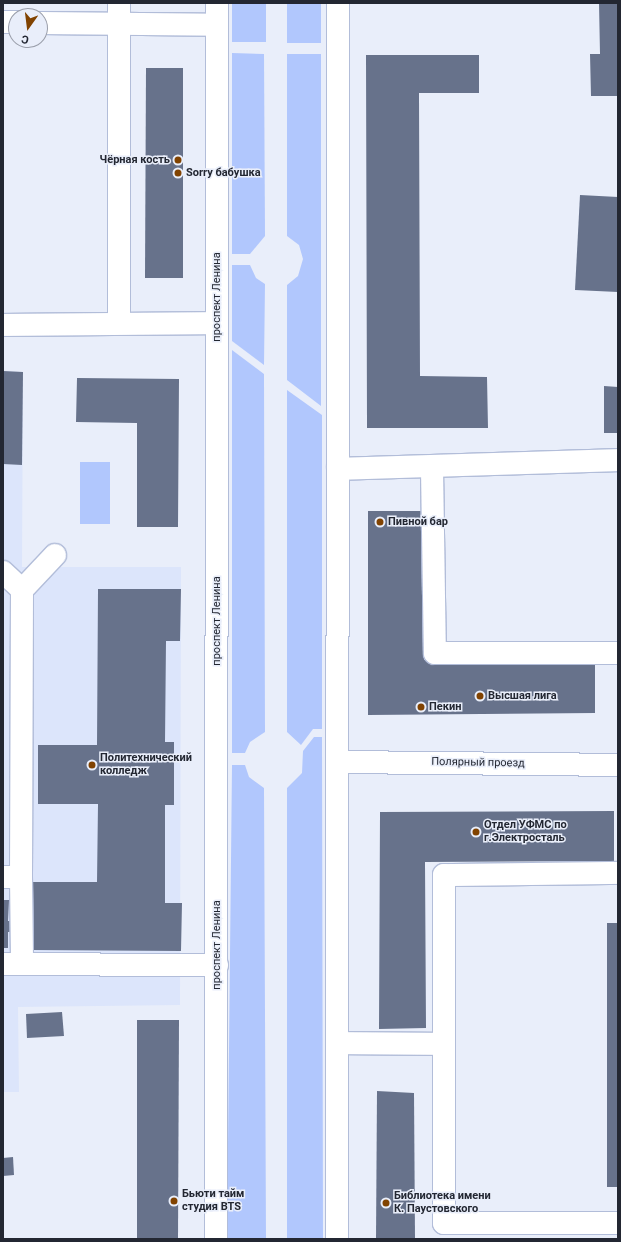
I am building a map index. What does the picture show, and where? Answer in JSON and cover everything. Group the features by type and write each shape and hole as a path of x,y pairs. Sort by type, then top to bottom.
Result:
{"street":[{"name":"проспект Ленина","path":"216,3 216,1239"},
{"path":"337,1239 339,762 338,3"},
{"path":"48,21 120,13 217,25"},
{"path":"119,323 120,13"},
{"path":"3,325 217,323"},
{"path":"338,469 432,469 618,460"},
{"path":"432,469 436,653 618,653"},
{"path":"55,555 22,590 12,877 13,964 217,965"},
{"path":"3,572 22,590"},
{"name":"Полярный проезд","path":"339,762 618,765"},
{"path":"618,872 444,875 444,1223 618,1223"},
{"path":"338,1043 444,1044"}],"shaded area":[{"path":"232,3 266,3 266,42 232,42"},
{"path":"287,3 321,3 321,43 287,43"},
{"path":"232,53 264,54 265,236 250,254 232,254"},
{"path":"287,54 321,54 321,406 287,380 287,285 298,276 303,259 299,245 287,236"},
{"path":"232,265 250,265 256,278 265,284 264,365 232,341"},
{"path":"232,350 264,374 265,732 250,742 245,753 232,753"},
{"name":"Политехнический колледж","path":"3,371 23,372 22,567 181,567 180,1005 18,1007 19,1092 3,1092"},
{"path":"287,390 322,415 322,729 313,729 301,745 287,732"},
{"path":"80,462 110,462 110,524 80,524"},
{"path":"314,737 322,737 323,1239 287,1239 287,788 302,773 303,751"},
{"path":"232,765 245,765 249,777 264,788 266,1239 227,1239"}],"building":[{"path":"599,3 618,3 618,96 591,96 590,54 600,54"},
{"path":"366,55 479,55 479,93 419,93 420,376 487,377 488,428 367,428"},
{"path":"146,68 183,68 183,278 145,278"},
{"path":"580,195 618,197 618,292 575,290"},
{"path":"3,371 23,372 22,465 3,464"},
{"path":"77,378 179,379 178,527 137,527 137,423 76,422"},
{"path":"604,386 618,387 618,433 604,433"},
{"path":"368,511 422,511 424,660 595,659 595,713 368,715"},
{"path":"98,589 181,589 180,641 166,641 165,742 174,742 174,805 165,805 165,903 182,903 181,951 32,950 32,932 8,932 8,948 3,948 3,900 9,900 8,921 32,921 32,882 97,882 98,804 38,804 38,745 97,745"},
{"path":"614,811 614,861 425,862 426,1028 379,1029 380,812"},
{"path":"607,923 618,923 618,1187 607,1187"},
{"path":"62,1012 64,1036 27,1038 26,1014"},
{"path":"137,1020 179,1020 178,1239 137,1239"},
{"path":"377,1091 414,1093 415,1239 376,1239"},
{"path":"13,1157 14,1175 3,1176 3,1158"}],"place":[{"name":"Чёрная кость","path":"178,160"},
{"name":"Sorry бабушка","path":"178,173"},
{"name":"Пивной бар","path":"380,522"},
{"name":"Высшая лига","path":"480,696"},
{"name":"Пекин","path":"421,707"},
{"name":"Политехнический колледж","path":"92,765"},
{"name":"Отдел УФМС по г.Электросталь","path":"476,832"},
{"name":"Бьюти тайм студия BTS","path":"174,1201"},
{"name":"Библиотека имени К. Паустовского","path":"386,1203"}]}
